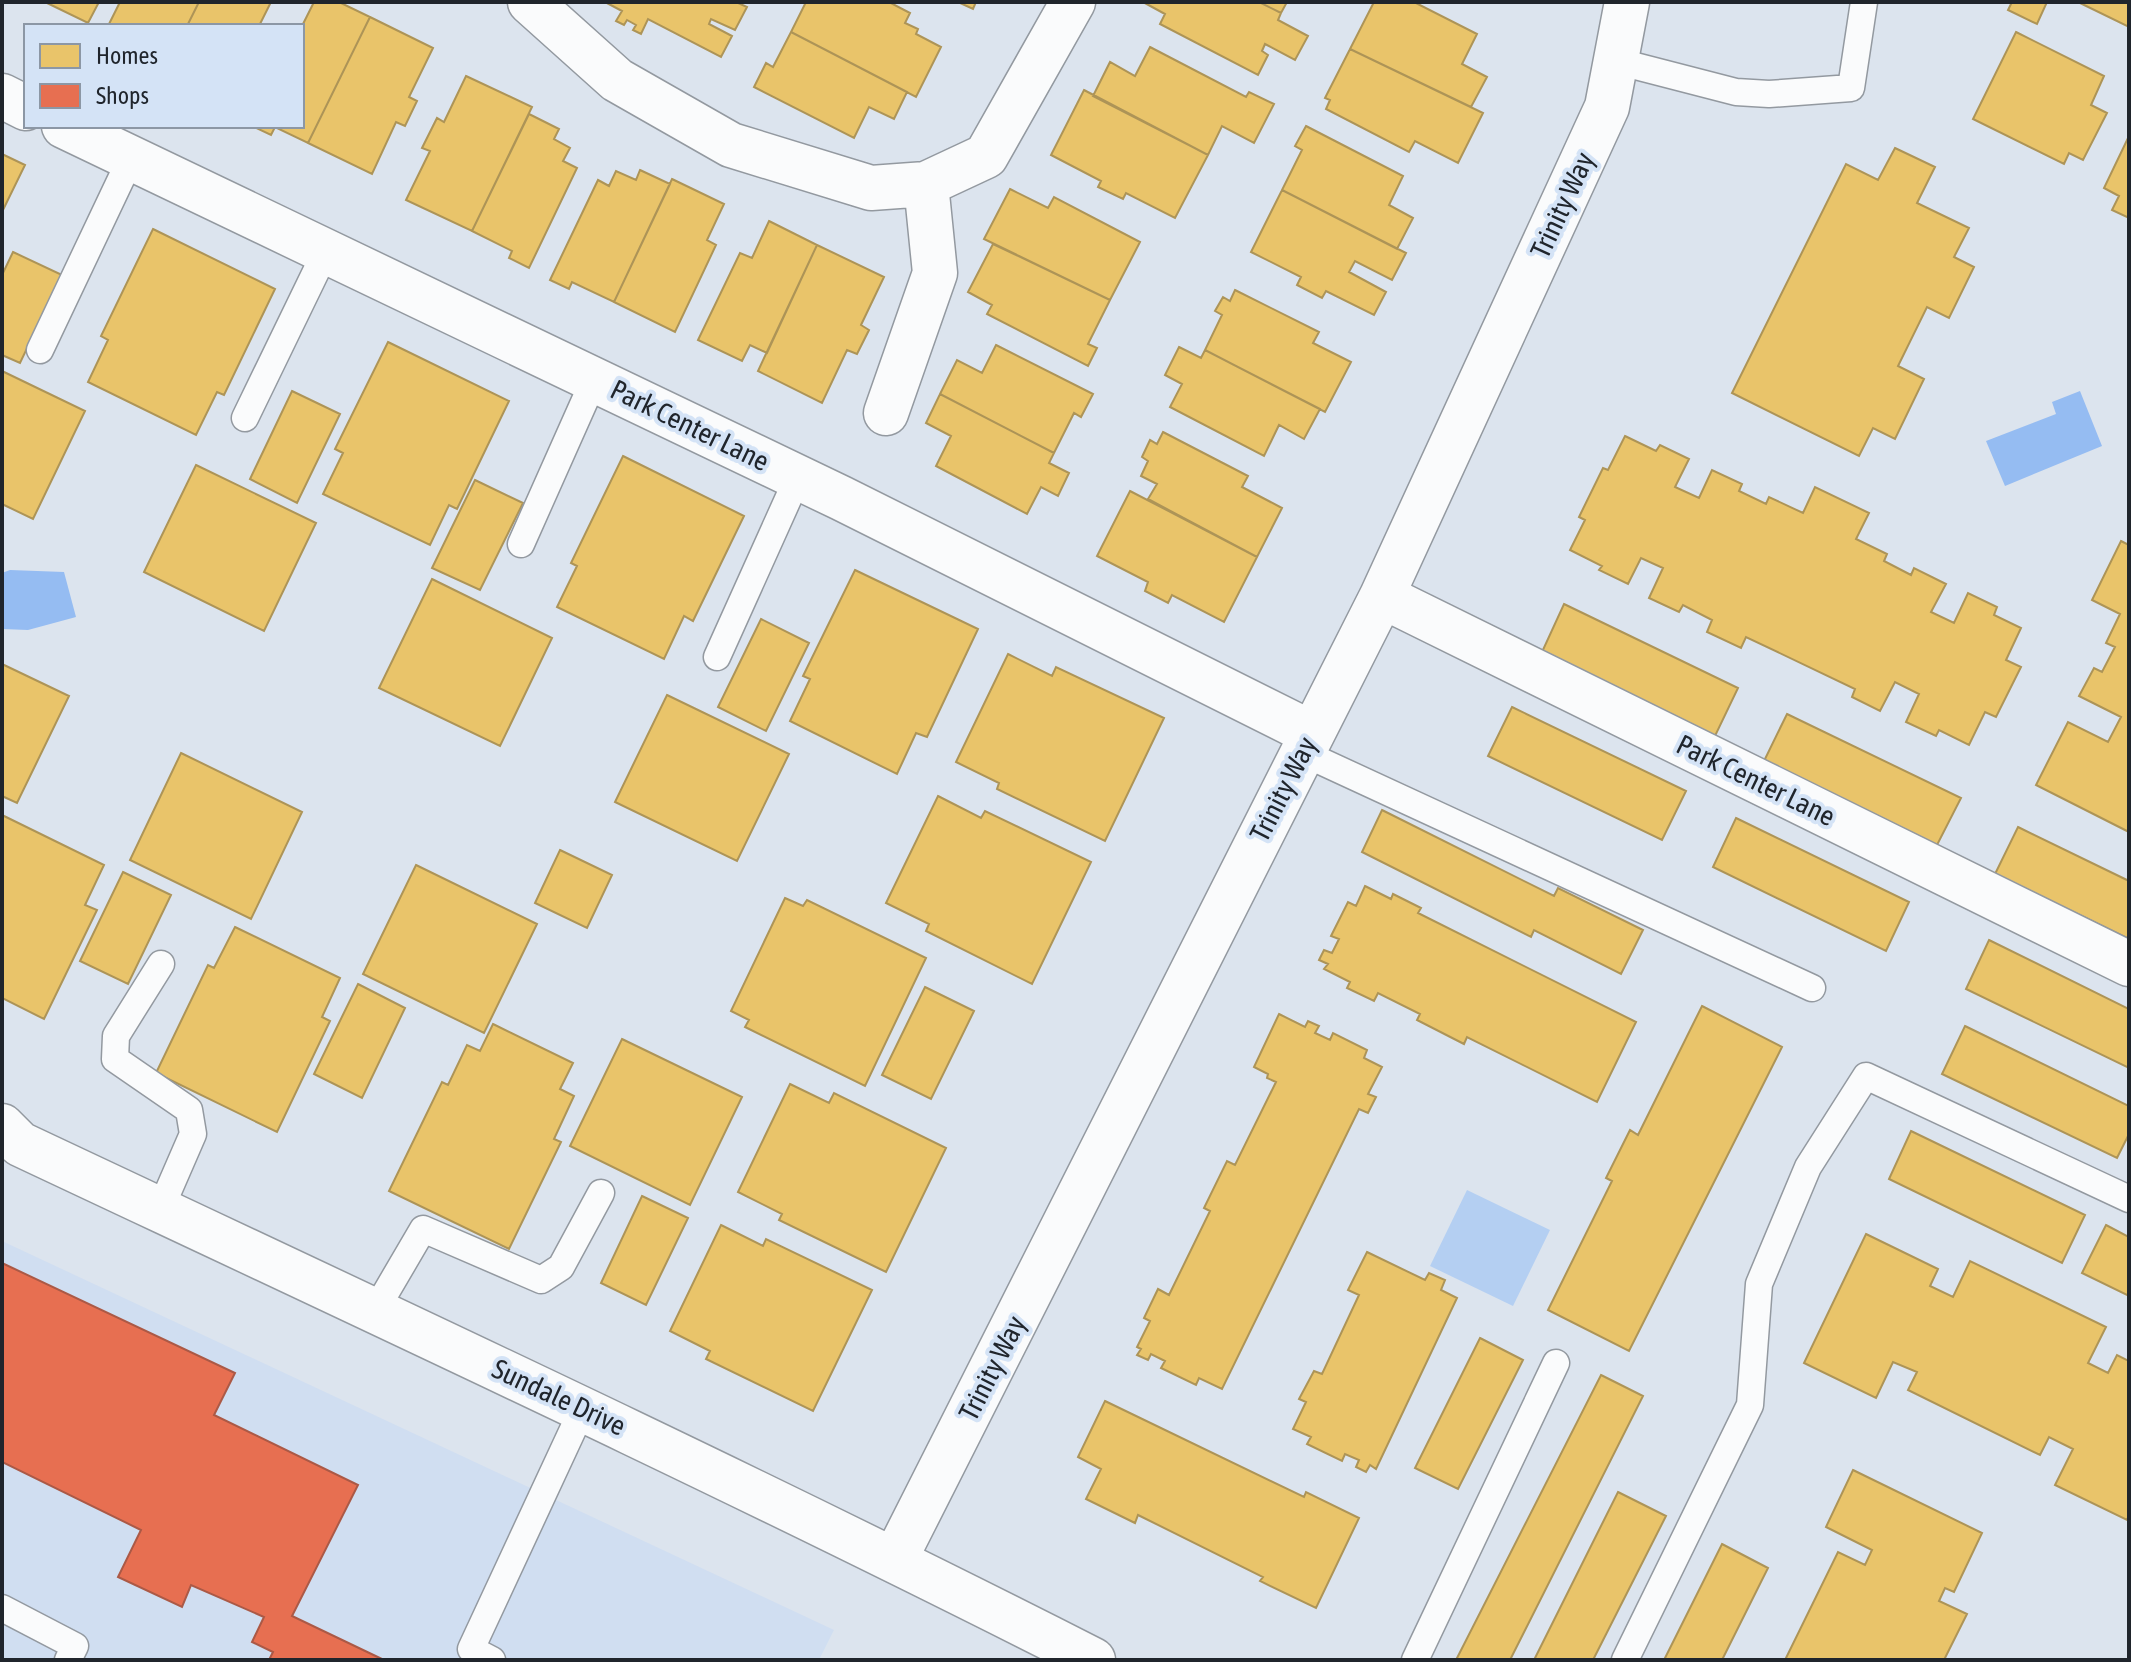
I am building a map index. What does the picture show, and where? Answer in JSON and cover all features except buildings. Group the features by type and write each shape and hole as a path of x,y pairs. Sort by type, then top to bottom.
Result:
{"street":[{"path":"530,2 617,80 731,145 871,188 926,184 986,156 1073,2"},
{"name":"Trinity Way","path":"895,1559 1382,596 1607,107 1627,2"},
{"path":"2,96 24,107"},
{"name":"Park Center Lane","path":"68,128 798,477 1306,742"},
{"path":"886,413 935,273 926,184"},
{"name":"Park Center Lane","path":"1382,596 2129,964"},
{"name":"Sundale Drive","path":"8,1140 583,1408 895,1559 1093,1660"}],"lane":[{"path":"1616,61 1736,92 1769,94 1851,88 1864,2"},
{"path":"40,350 131,158"},
{"path":"245,418 326,251"},
{"path":"521,544 594,380"},
{"path":"717,657 798,477"},
{"path":"1306,742 1812,988"},
{"path":"160,1210 193,1134 189,1110 115,1059 116,1036 161,964"},
{"path":"1625,1660 1750,1405 1759,1284 1808,1167 1866,1076 2129,1199"},
{"path":"375,1311 423,1229 541,1280 561,1267 601,1193"},
{"path":"1415,1660 1556,1363"},
{"path":"492,1660 471,1649 583,1408"},
{"path":"2,1608 75,1646 68,1660"}],"shaded area":[{"path":"2080,391 2102,446 2005,486 1986,441 2056,414 2052,402"},
{"path":"10,570 64,572 76,617 28,630 2,629 2,573"},
{"path":"1467,1190 1550,1230 1513,1306 1430,1266"},
{"path":"2,1241 834,1630 819,1660 2,1660"}]}
